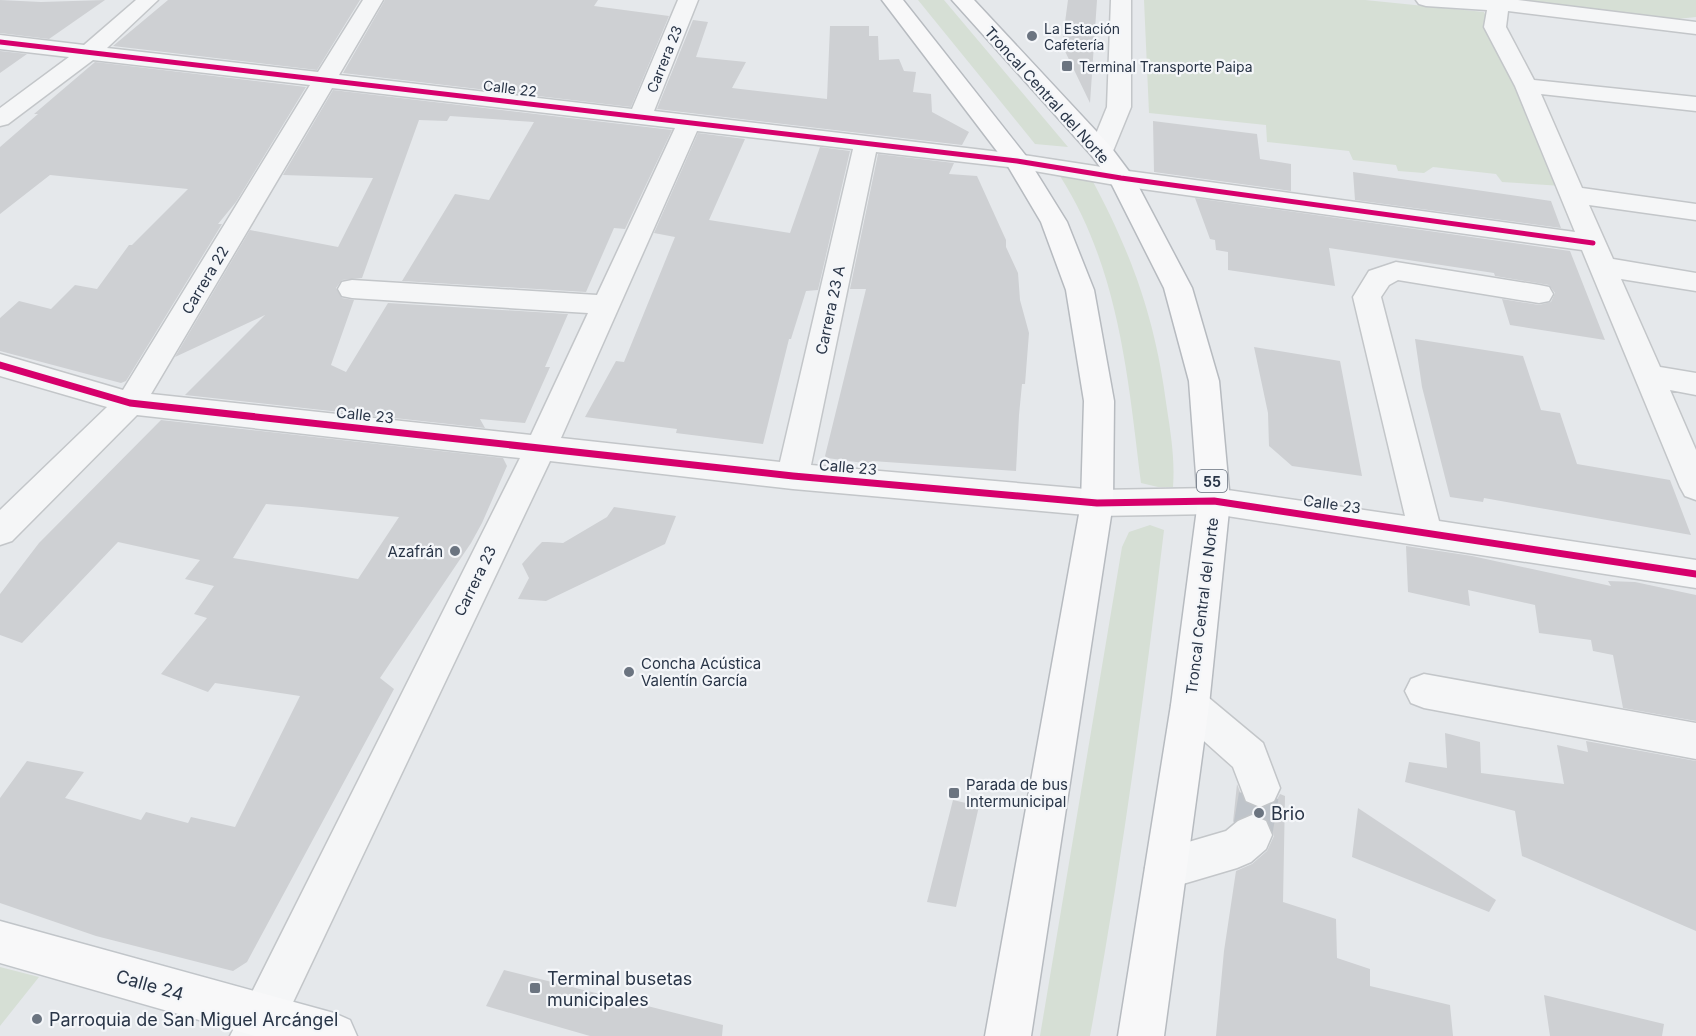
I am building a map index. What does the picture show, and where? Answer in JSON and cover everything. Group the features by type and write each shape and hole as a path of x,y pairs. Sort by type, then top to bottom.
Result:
{"main road":[{"path":"892,0 1017,161 1054,222 1080,290 1099,401 1097,503 1008,1036"},
{"name":"Troncal Central del Norte","path":"962,0 1101,151 1120,178 1178,288 1204,381 1214,501 1190,705 1141,1036"},
{"name":"Calle 24","path":"0,942 258,1026 334,1036"}],"street":[{"path":"0,119 88,53 148,0"},
{"name":"Carrera 22","path":"0,531 130,403 373,0"},
{"name":"Carrera 23","path":"640,117 688,0"},
{"path":"1101,151 1119,107 1121,0"},
{"path":"1426,0 1465,4 1494,1 1696,28"},
{"path":"1494,1 1495,27 1526,86 1696,488"},
{"name":"Calle 22","path":"0,42 1017,161 1599,255 1696,282"},
{"path":"1526,86 1696,104"},
{"name":"Carrera 23","path":"258,1026 541,447 689,123"},
{"name":"Carrera 23 A","path":"793,476 866,144"},
{"path":"1570,194 1696,212"},
{"path":"1425,531 1367,297 1380,278 1395,272 1539,294"},
{"path":"352,289 606,305"},
{"name":"Calle 23","path":"0,364 130,403 793,476 1097,503 1214,501 1425,531 1696,574"},
{"path":"1649,376 1696,384"},
{"path":"1424,691 1696,741"},
{"path":"1190,705 1249,756 1260,788"},
{"path":"1166,868 1237,848 1252,836"}],"shaded area":[{"path":"918,0 944,0 1068,147 1035,144"},
{"path":"1144,0 1365,0 1484,12 1562,186 1502,182 1496,174 1433,167 1424,173 1398,171 1396,165 1353,160 1349,151 1267,142 1266,125 1149,113"},
{"path":"1512,0 1696,0 1696,17 1677,19 1533,5"},
{"path":"1060,176 1091,178 1131,262 1149,318 1162,377 1172,448 1173,487 1158,487 1141,483 1125,364 1108,286 1096,248"},
{"path":"1150,525 1164,530 1131,783 1090,1036 1040,1036 1122,547 1129,532"},
{"path":"0,967 39,977 0,1026"}],"building":[{"path":"0,0 41,2 105,0 49,39 0,33"},
{"path":"168,0 360,0 317,70 113,46"},
{"path":"385,0 598,0 594,6 669,16 631,107 343,73"},
{"path":"1068,0 1097,0 1090,103 1062,45"},
{"path":"693,20 708,22 696,57 746,62 732,88 827,99 830,26 869,26 869,36 878,36 879,60 899,59 904,71 916,72 913,92 931,94 932,112 969,132 962,145 657,109"},
{"path":"0,51 27,54 0,73"},
{"path":"95,62 306,87 236,202 218,224 222,224 126,381 121,383 0,351 0,318 19,301 51,309 75,285 97,289 129,245 132,245 188,189 50,175 0,214 0,147 38,114 34,114"},
{"path":"333,90 672,130 625,229 614,228 586,292 402,281 455,194 489,200 534,122 450,116 447,121 419,120 362,278 342,280 336,288 342,298 354,300 331,365 346,372 388,303 568,314 545,367 550,367 525,423 480,419 485,428 185,395 265,315 175,357 250,230 338,247 373,178 283,175"},
{"path":"1153,121 1257,134 1260,159 1291,164 1291,191 1154,172"},
{"path":"698,133 745,139 709,220 790,233 820,147 850,151 818,290 806,291 791,339 789,339 763,444 676,433 677,429 585,417 616,361 624,362 675,237 654,233"},
{"path":"878,154 954,163 949,174 977,176 1006,240 1006,247 1018,273 1020,300 1029,333 1025,384 1022,384 1019,415 1016,471 872,461 871,464 825,456 866,289 850,289"},
{"path":"1353,172 1551,201 1561,228 1355,200"},
{"path":"1195,198 1570,251 1605,340 1510,325 1502,299 1539,305 1551,302 1555,293 1549,285 1495,276 1494,273 1329,248 1335,286 1228,270 1228,252 1216,250 1215,240 1210,239"},
{"path":"1415,339 1523,356 1541,410 1560,413 1577,464 1670,480 1691,535 1484,498 1483,502 1450,497 1422,387"},
{"path":"1254,347 1340,361 1362,476 1292,466 1269,446 1268,413"},
{"path":"161,420 503,458 507,466 471,543 380,678 394,689 247,962 233,971 96,936 0,903 0,798 27,761 84,772 65,798 141,820 146,812 188,823 191,817 235,827 300,696 215,683 208,692 161,674 207,618 194,614 214,586 185,579 200,560 118,542 22,643 0,635 0,594 39,543","holes":["266,504 399,517 358,579 233,558"]},
{"path":"614,507 676,516 665,544 546,601 518,599 529,578 522,564 542,542 563,543 607,517"},
{"path":"1406,546 1472,556 1611,586 1608,581 1635,582 1696,595 1696,721 1623,708 1613,655 1593,651 1591,640 1539,633 1535,605 1468,590 1470,606 1408,592"},
{"path":"1445,733 1480,742 1481,773 1564,784 1557,745 1588,752 1586,741 1696,761 1696,931 1522,856 1515,811 1405,782 1409,762 1447,768"},
{"path":"1237,784 1244,802 1259,809 1275,803 1280,794 1285,796 1283,902 1336,919 1337,958 1370,969 1370,986 1450,1005 1453,1036 1216,1036 1224,951 1236,871 1252,864 1267,851 1274,836 1268,820 1253,813 1233,822"},
{"path":"953,800 979,806 956,907 927,902"},
{"path":"1358,808 1496,900 1489,912 1352,857"},
{"name":"Terminal busetas municipales","path":"504,970 723,1025 722,1036 590,1036 486,1006"},
{"path":"1544,995 1664,1024 1662,1036 1550,1036"}],"tunnel":[{"path":"1252,835 1260,788"}],"cycle path":[{"path":"0,42 1017,161 1121,178 1593,243"},
{"path":"0,365 130,403 793,476 1097,503 1214,501 1696,574"}],"place":[{"name":"La Estación Cafetería","path":"1032,36"},
{"name":"Terminal Transporte Paipa","path":"1067,66"},
{"name":"Azafrán","path":"455,551"},
{"name":"Concha Acústica Valentín García","path":"629,672"},
{"name":"Parada de bus Intermunicipal","path":"954,793"},
{"name":"Brio","path":"1259,813"},
{"name":"Terminal busetas municipales","path":"535,988"},
{"name":"Parroquia de San Miguel Arcángel","path":"37,1019"}]}
